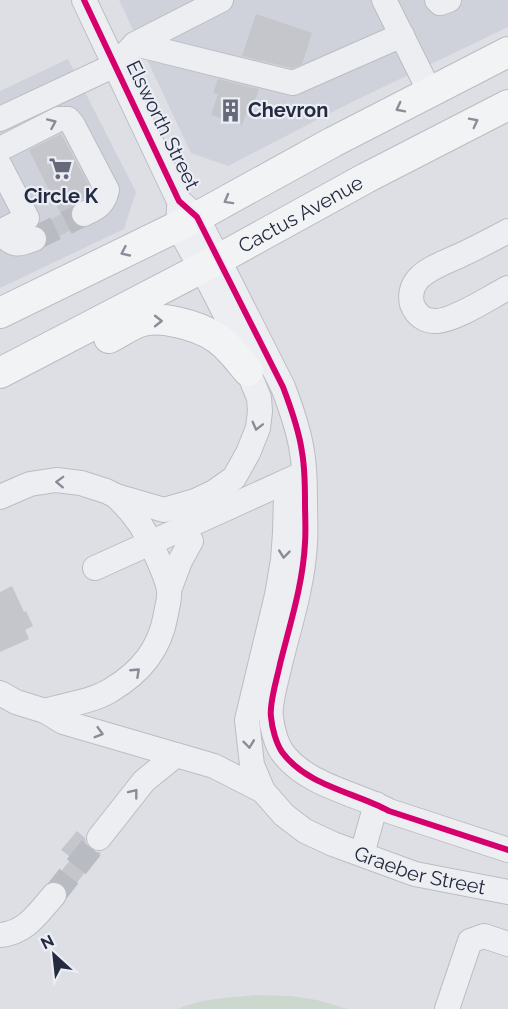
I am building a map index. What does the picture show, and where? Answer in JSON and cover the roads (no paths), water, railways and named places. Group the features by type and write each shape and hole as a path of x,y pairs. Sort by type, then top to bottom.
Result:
{"main road":[{"path":"0,313 185,215 508,52"},
{"name":"Cactus Avenue","path":"2,372 508,105"},
{"path":"2,372 93,346 140,322 159,320 199,328 216,337 248,370"}],"street":[{"name":"Elsworth Street","path":"84,0 185,215 210,263"},
{"path":"384,0 430,92"},
{"path":"437,0 440,3 449,0"},
{"path":"0,119 115,64 135,44 207,3"},
{"path":"135,44 293,83 402,35"},
{"path":"0,149 59,120 68,119 107,190 105,199 97,207 84,214"},
{"path":"0,166 27,218 1,232 7,240 20,244 34,239"},
{"path":"508,231 420,276 413,285 411,297 413,306 422,318 438,321 459,314 508,288"},
{"path":"0,497 30,484 56,480 81,483 164,510 195,501 214,492 234,478 248,453 258,428 259,398 210,263"},
{"path":"210,263 283,387 292,411 302,452 298,485 285,533 279,583 247,720 252,765 263,791"},
{"path":"99,574 298,485"},
{"path":"298,485 305,543 300,582 270,716 281,751 309,775 345,793 389,811 508,850"},
{"path":"45,711 88,700 110,691 129,679 144,665 164,625 169,590 180,561 193,532 223,486"},
{"path":"116,496 138,520 169,590"},
{"path":"0,693 16,702 45,711 63,722 214,766 263,791"},
{"path":"99,838 144,781 176,754"},
{"name":"Graeber Street","path":"263,791 284,814 305,831 333,844 415,874 508,892"},
{"path":"362,854 376,804"},
{"path":"0,935 26,927 54,895"},
{"path":"447,1009 470,941 484,936 508,944"}],"tunnel":[{"path":"34,239 84,214"},
{"path":"54,895 99,838"}],"place":[{"name":"Chevron","path":"230,110"},
{"name":"Circle K","path":"61,168"}]}
